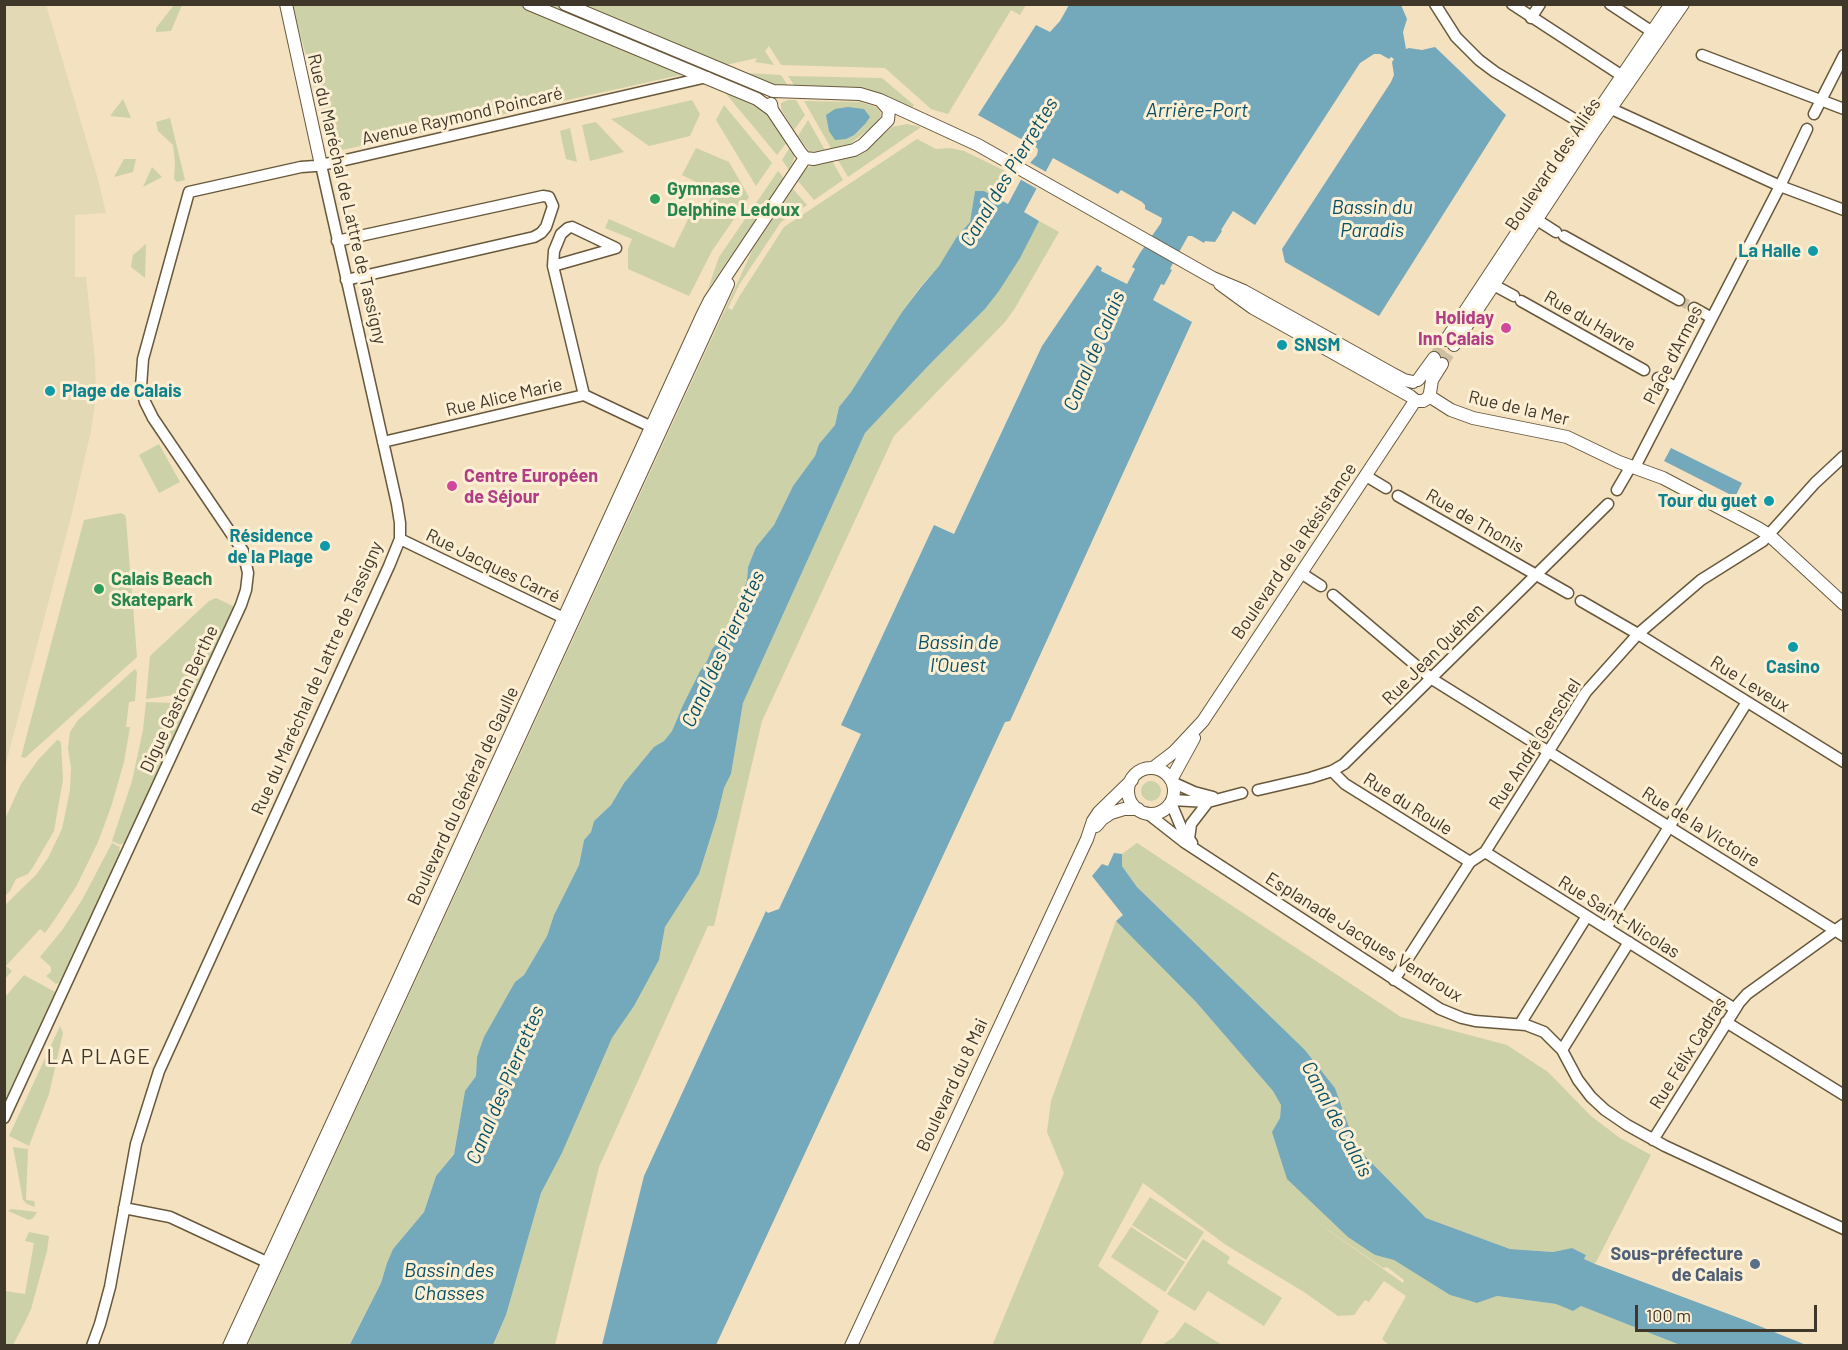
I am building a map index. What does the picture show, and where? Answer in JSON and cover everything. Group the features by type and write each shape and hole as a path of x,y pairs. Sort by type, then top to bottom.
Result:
{"street":[{"name":"Rue du Maréchal de Lattre de Tassigny","path":"92,1346 110,1287 130,1168 153,1086 167,1050 400,539 397,504 286,4"},
{"path":"529,4 757,99 772,110 805,158 819,159 855,150 863,145 887,122 889,117 889,110 880,100"},
{"path":"565,4 781,92 854,94 880,100 1008,161 1213,278 1244,291 1404,380 1426,382 1430,392"},
{"path":"1435,4 1448,27 1472,54 1495,72 1591,129"},
{"path":"1512,4 1627,79"},
{"path":"1532,18 1540,4"},
{"path":"1610,4 1657,35"},
{"name":"Boulevard des Alliés","path":"1657,35 1671,4"},
{"name":"Boulevard des Alliés","path":"1450,342 1591,129 1657,35 1683,4"},
{"path":"1702,55 1820,102 1844,109"},
{"path":"1814,114 1844,55"},
{"name":"Avenue Raymond Poincaré","path":"189,192 300,167 321,165 707,77"},
{"path":"772,110 771,100 781,92"},
{"path":"1607,107 1780,186 1844,210"},
{"path":"887,122 904,118 928,123"},
{"name":"Place d'Armes","path":"1633,467 1780,186 1807,129"},
{"name":"Boulevard du Général de Gaulle","path":"239,1346 272,1264 656,429 736,264 805,158"},
{"name":"Digue Gaston Berthe","path":"4,1118 246,590 248,573 243,551 153,418 142,394 143,359 189,192"},
{"path":"337,241 543,196 549,197 553,206 546,227 542,233 534,237 346,280"},
{"path":"1533,217 1680,300"},
{"path":"553,266 616,248 568,228 561,234 554,251 553,266 584,395"},
{"path":"1213,278 1257,310 1412,398 1423,401 1430,392 1438,361 1409,388 1412,398"},
{"name":"Rue du Havre","path":"1490,283 1644,370"},
{"path":"1694,308 1712,318"},
{"path":"1658,378 1676,387"},
{"name":"Rue de la Mer","path":"1430,392 1451,410 1473,418 1567,437 1633,467"},
{"name":"Rue Alice Marie","path":"383,442 584,395 656,429"},
{"name":"Boulevard de la Résistance","path":"1172,781 1203,721 1366,476 1412,398"},
{"name":"Rue André Gerschel","path":"1394,980 1470,862 1485,852 1581,698 1638,634 1703,578 1769,535 1815,483 1844,456"},
{"path":"1617,490 1633,467 1663,478 1769,535 1844,604"},
{"path":"1366,476 1386,488"},
{"name":"Rue de Thonis","path":"1398,496 1568,593"},
{"name":"Rue Jean Quéhen","path":"1258,789 1310,778 1332,771 1344,764 1608,504"},
{"name":"Rue Jacques Carré","path":"400,539 568,620"},
{"path":"1301,573 1321,586"},
{"name":"Rue de la Victoire","path":"1333,595 1432,679 1841,930"},
{"name":"Rue Leveux","path":"1581,601 1844,762"},
{"path":"1606,928 1748,702"},
{"name":"Boulevard de la Résistance","path":"1153,768 1174,752 1203,721"},
{"path":"1153,768 1166,773 1172,781 1174,792 1171,802 1162,811 1143,811 1133,804 1129,795 1129,787 1140,771 1153,768"},
{"name":"Rue du Roule","path":"1332,771 1345,784 1470,862"},
{"name":"Boulevard du 8 Mai","path":"851,1346 1097,814 1132,780"},
{"path":"1172,781 1199,794 1222,798"},
{"path":"1171,802 1208,802 1242,794"},
{"name":"Esplanade Jacques Vendroux","path":"1171,802 1178,822 1188,839 1203,854"},
{"path":"1188,839 1191,824 1208,802"},
{"name":"Boulevard du 8 Mai","path":"1087,839 1102,819 1108,815 1124,809 1143,811"},
{"name":"Esplanade Jacques Vendroux","path":"1143,811 1184,842 1450,1015 1475,1021 1520,1024 1544,1032 1562,1050 1583,1088 1614,1117 1653,1140 1844,1229"},
{"name":"Rue Saint-Nicolas","path":"1485,852 1735,1009"},
{"path":"1520,1024 1587,916"},
{"name":"Rue Félix Cadras","path":"1653,1140 1726,1022 1747,994 1841,930"},
{"path":"1562,1050 1629,942"},
{"path":"1726,1022 1844,1095"},
{"path":"124,1208 170,1217 272,1264"},
{"name":"Boulevard du Général de Gaulle","path":"229,1346 272,1264"}],"green space":[{"path":"174,5 182,5 171,31 156,32 156,28"},
{"path":"292,5 1026,5 1020,15 1011,10 948,114 931,109 885,68 781,65 769,46 765,51 774,65 755,62 757,58 333,152"},
{"path":"746,73 781,75 788,86 777,86"},
{"path":"788,76 882,78 914,105 912,108 865,88 795,86"},
{"path":"729,91 763,108 787,142 777,155 727,95"},
{"path":"123,99 131,118 110,116"},
{"path":"692,100 700,114 690,136 649,146 611,119"},
{"path":"796,100 805,115 794,130 781,109 781,103"},
{"path":"804,101 860,102 876,107 881,115 876,124 849,144 831,148"},
{"path":"724,105 772,163 756,186 716,120"},
{"path":"170,118 185,180 177,182 174,179 173,145 158,131 156,122"},
{"path":"808,120 825,150 810,152 798,136"},
{"path":"596,122 624,152 590,161 582,125"},
{"path":"907,124 921,127 848,177 838,160 859,155 892,127"},
{"path":"570,128 577,162 566,159 560,131"},
{"path":"917,139 936,149 950,148 964,151 1007,172 992,195 984,191 975,191 970,222 902,312 839,407 835,425 819,444 815,456 793,486 774,525 756,547 748,567 747,580 741,599 735,608 733,626 712,649 672,731 654,748 624,783 611,805 594,821 591,832 584,840 579,865 554,915 547,936 524,975 515,982 477,1057 476,1076 465,1091 454,1153 436,1176 424,1212 393,1249 381,1283 349,1345 247,1346 753,249 793,189 807,205 781,222 739,285 728,308 732,310 784,227"},
{"path":"790,147 794,153 794,159 789,170 782,160"},
{"path":"696,148 729,162 749,197 712,251 689,296 628,269 628,249 632,239 605,228 609,219 674,248 694,207 704,212 714,191 682,175"},
{"path":"124,159 136,159 133,172 114,177"},
{"path":"832,161 843,180 814,200 798,181 807,168"},
{"path":"152,167 162,177 143,187"},
{"path":"778,171 784,178 708,289 719,257"},
{"path":"1039,221 1059,232 1005,322 894,436 762,721 714,926 708,926 599,1167 555,1345 493,1346 506,1315 541,1193 562,1153 612,1038 634,1006 659,960 665,927 699,874 724,788 731,774 743,703 865,433 985,309 999,291"},
{"path":"146,244 145,278 131,267 133,255"},
{"path":"159,444 180,482 159,493 139,455"},
{"name":"Calais Beach Skatepark","path":"121,513 126,519 137,657 25,758 21,757 84,520"},
{"path":"216,598 235,607 191,703 174,695 146,699 150,656 209,601"},
{"path":"135,669 137,672 135,701 129,702 126,727 130,727 124,762 98,842 77,885 55,919 45,933 40,929 6,966 12,971 5,979 5,905 36,875 48,858 62,829 70,790 71,768 68,748 70,732 78,720"},
{"path":"146,702 174,703 184,706 183,710 187,712 125,845 122,843 121,845 112,841 132,781 143,730"},
{"path":"57,740 61,744 63,779 54,831 28,874 16,879 5,896 5,819 21,784 38,760"},
{"path":"1147,781 1155,781 1161,787 1161,795 1155,801 1147,801 1141,795 1141,787"},
{"path":"112,843 120,847 119,850 122,852 61,984 56,984 46,976 51,972 51,967 40,957 63,929 82,900"},
{"path":"1137,843 1401,1017 1507,1045 1548,1072 1591,1116 1620,1138 1651,1155 1595,1264 1584,1259 1586,1255 1572,1248 1553,1252 1510,1249 1426,1218 1356,1147 1335,1088 1305,1050 1137,887 1122,866 1122,854"},
{"path":"1116,921 1196,1002 1273,1091 1281,1105 1280,1118 1273,1133 1375,1255 1394,1260 1450,1295 1477,1303 1497,1296 1556,1304 1573,1311 1581,1306 1680,1345 1389,1345 1382,1339 1406,1296 1384,1281 1369,1302 1365,1300 1354,1315 1338,1316 1304,1292 1226,1245 1143,1183 1098,1266 1159,1311 1140,1345 992,1346 1064,1173 1047,1132 1051,1101","holes":["1305,1214 1383,1268 1387,1267 1404,1280 1403,1283"]},
{"path":"24,975 57,993 5,1107 5,997"},
{"path":"60,1026 63,1033 49,1094 29,1146 9,1136"},
{"path":"13,1147 28,1149 26,1200 34,1201 35,1207 23,1200"},
{"path":"1150,1197 1204,1232 1186,1260 1132,1225"},
{"path":"11,1209 37,1212 29,1220 8,1211"},
{"path":"1131,1227 1185,1262 1165,1292 1111,1257"},
{"path":"29,1232 49,1236 47,1251 31,1309 13,1345 5,1345 5,1291 25,1294 34,1243 25,1241"},
{"path":"1203,1239 1230,1257 1227,1263 1282,1298 1264,1326 1208,1291 1195,1311 1167,1294"},
{"path":"1185,1322 1222,1345 1162,1345 1174,1337"}],"sand":[{"name":"Plage de Calais","path":"5,4 46,5 106,213 75,215 75,277 86,277 95,361 96,396 91,431 72,513 5,767"}],"water":[{"path":"1069,5 1401,5 1407,19 1403,32 1406,49 1422,50 1435,47 1506,115 1379,316 1285,262 1282,249 1391,82 1394,75 1392,62 1394,59 1391,57 1389,59 1380,54 1374,54 1360,63 1255,225 1233,211 1215,242 1205,241 1204,243 1188,236 1164,285 1161,284 1153,300 1192,322 1010,721 1005,722 716,1345 602,1345 644,1176 766,911 768,913 779,909 861,734 841,725 934,525 954,534 1042,346 1097,265 1102,268 1101,271 1127,284 1135,269 1132,267 1161,223 1162,218 1145,209 1142,202 1121,190 1118,194 1053,158 1024,212 1039,221 1020,258 999,291 985,309 865,433 743,703 731,774 724,788 699,874 665,927 659,960 634,1006 612,1038 562,1153 541,1193 506,1315 493,1345 349,1346 381,1283 393,1249 424,1212 436,1176 454,1154 465,1091 476,1076 477,1057 484,1037 515,982 524,975 547,936 554,915 579,865 584,840 591,832 594,821 611,805 624,783 654,747 664,741 672,731 712,649 733,626 735,608 741,598 747,580 748,567 756,547 774,525 793,486 815,456 819,444 835,425 839,407 902,312 970,222 975,191 984,191 1008,204 1030,163 1037,155 1037,148 978,115 1036,25 1050,32 1060,21"},
{"path":"848,107 864,109 870,117 854,135 846,139 835,140 829,131 826,115 835,109"},
{"path":"1671,448 1742,483 1735,497 1664,461"},
{"name":"Canal de Calais","path":"1114,853 1122,854 1122,866 1137,887 1305,1050 1335,1088 1356,1147 1426,1218 1510,1249 1553,1252 1572,1248 1586,1255 1584,1259 1595,1264 1806,1345 1680,1345 1581,1306 1573,1311 1556,1304 1497,1296 1477,1303 1450,1295 1394,1260 1375,1255 1348,1237 1287,1179 1272,1132 1280,1118 1281,1105 1273,1091 1196,1002 1116,921 1123,915 1092,876 1102,864 1108,866"}],"pier":[{"path":"1027,161 1048,173 1039,190 1018,178"}],"tunnel":[{"path":"1679,300 1694,308"},
{"path":"1434,358 1446,340"},
{"path":"1442,364 1454,345"}],"place":[{"name":"Gymnase Delphine Ledoux","path":"655,199"},
{"name":"La Halle","path":"1813,251"},
{"name":"Holiday Inn Calais","path":"1506,328"},
{"name":"SNSM","path":"1282,345"},
{"name":"Plage de Calais","path":"50,391"},
{"name":"Centre Européen de Séjour","path":"452,486"},
{"name":"Tour du guet","path":"1769,501"},
{"name":"Résidence de la Plage","path":"325,546"},
{"name":"Calais Beach Skatepark","path":"99,589"},
{"name":"Casino","path":"1793,647"},
{"name":"Sous-préfecture de Calais","path":"1755,1264"}],"district":[{"name":"LA PLAGE","path":"99,1057"}],"water label":[{"name":"Arrière-Port","path":"1197,110"},
{"name":"Canal des Pierrettes","path":"1009,172"},
{"name":"Bassin du Paradis","path":"1372,218"},
{"name":"Canal des Pierrettes","path":"723,649"},
{"name":"Bassin de l'Ouest","path":"958,654"},
{"name":"Canal des Pierrettes","path":"505,1085"},
{"name":"Bassin des Chasses","path":"449,1282"}]}
